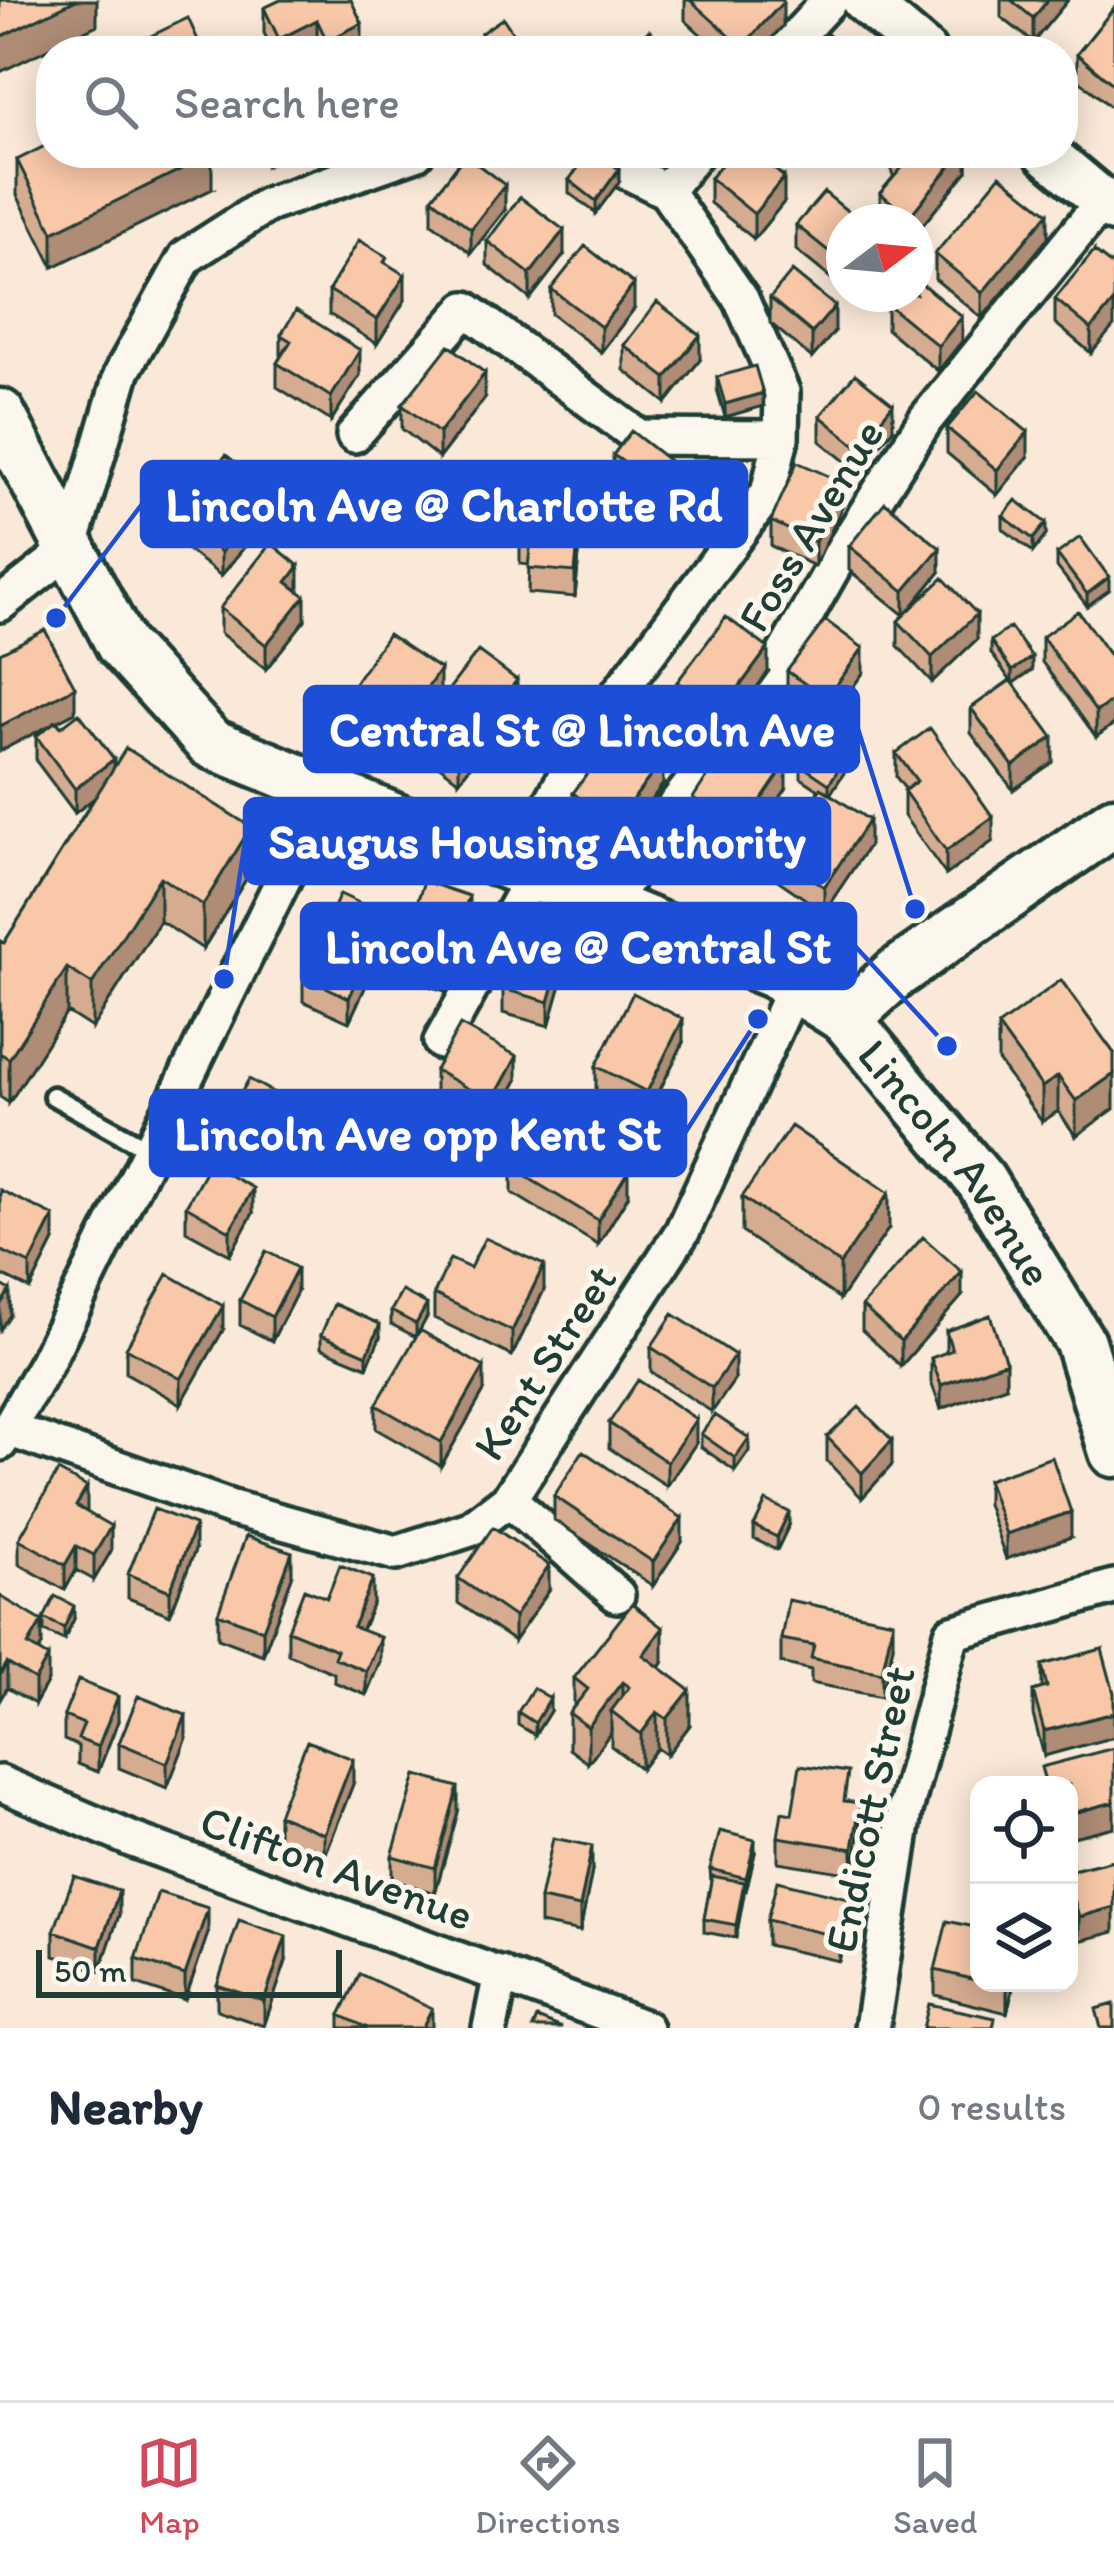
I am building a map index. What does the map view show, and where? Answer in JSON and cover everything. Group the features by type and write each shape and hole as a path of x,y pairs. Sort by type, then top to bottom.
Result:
{"main road":[{"name":"Lincoln Avenue","path":"0,414 122,645 210,743 772,973 846,1019 981,1181 1079,1342 1114,1452"},
{"path":"846,1019 895,974 1114,822"}],"street":[{"path":"797,36 830,0"},
{"path":"863,0 906,36"},
{"path":"0,604 70,549 122,372 186,257 267,205 373,168"},
{"path":"440,1042 586,737 768,493 781,438 782,392 742,299 666,191 620,168"},
{"path":"666,191 684,168"},
{"path":"1064,168 1108,205"},
{"name":"Foss Avenue","path":"609,907 662,823 761,695 844,548 926,419 1108,205"},
{"path":"354,435 466,309 639,437 781,438"},
{"path":"4,1436 46,1363 326,792"},
{"name":"Kent Street","path":"4,1436 232,1508 396,1552 470,1528 509,1499 682,1232 794,988"},
{"path":"509,1499 617,1595"},
{"name":"Endicott Street","path":"872,2028 904,1811 952,1633 1114,1587"},
{"name":"Clifton Avenue","path":"7,1794 645,2028"},
{"path":"490,2028 501,1974"}],"lane":[{"path":"53,1096 148,1148"}],"building":[{"path":"0,0 76,0 0,37"},
{"path":"281,0 351,0 362,23 337,36 325,36 317,20 278,36 264,8"},
{"path":"690,0 783,2 752,36 730,36"},
{"path":"1011,0 1048,0 1033,18"},
{"path":"1114,8 1114,85 1078,53"},
{"path":"188,18 196,36 151,36"},
{"path":"503,18 515,36 483,36 481,33"},
{"path":"36,150 36,168 183,168 53,232 17,160"},
{"path":"455,168 482,168 505,185 471,229 432,198"},
{"path":"578,168 619,169 596,201 569,180"},
{"path":"718,168 773,168 784,177 754,214 710,178"},
{"path":"902,168 949,168 920,204 893,204 880,193"},
{"path":"1000,175 1048,213 982,293 935,254"},
{"path":"824,192 839,204 826,204 826,249 796,225"},
{"path":"520,197 564,230 530,274 487,241"},
{"path":"359,240 405,275 377,320 329,290"},
{"path":"585,246 634,284 601,327 551,289"},
{"path":"1094,251 1114,267 1114,301 1091,329 1055,299"},
{"path":"792,271 826,299 826,312 830,312 812,333 770,298"},
{"path":"934,294 962,317 938,346 897,312 934,312"},
{"path":"657,302 700,335 666,378 624,345"},
{"path":"296,310 360,350 331,397 277,363 291,341 281,335"},
{"path":"449,345 485,373 439,433 402,405"},
{"path":"755,366 763,393 725,404 717,377"},
{"path":"855,374 893,404 858,447 820,416"},
{"path":"978,391 1028,432 997,470 947,428"},
{"path":"631,431 685,473 652,516 607,481 622,461 613,455"},
{"path":"226,455 270,490 221,552 167,509 198,471 207,479"},
{"path":"797,462 842,482 815,542 771,521"},
{"path":"551,496 582,498 575,572 528,568 531,540 520,539 523,510 551,512"},
{"path":"1016,500 1046,523 1033,539 1003,516"},
{"path":"885,502 940,548 904,591 849,546"},
{"path":"1080,537 1109,577 1087,594 1057,554"},
{"path":"271,543 299,566 287,582 305,596 266,645 220,608"},
{"path":"943,578 977,614 932,657 898,621"},
{"path":"1078,611 1114,661 1114,699 1096,712 1042,637"},
{"path":"726,617 768,648 720,713 677,682"},
{"path":"825,620 863,648 826,699 787,671"},
{"path":"1010,627 1032,657 1012,671 991,641"},
{"path":"45,630 75,687 0,726 0,653"},
{"path":"388,634 440,669 404,723 352,687"},
{"path":"478,651 517,680 459,756 420,727"},
{"path":"1011,680 1053,737 1013,766 971,708"},
{"path":"79,713 114,759 75,789 36,736 56,721 61,727"},
{"path":"621,728 663,759 615,824 573,793"},
{"path":"930,728 993,817 946,851 904,791 917,781 896,753"},
{"path":"737,731 786,764 741,830 693,798"},
{"path":"822,731 851,749 829,784 801,765"},
{"path":"126,748 251,827 203,905 160,877 92,984 67,968 9,1059 0,1053 0,941 4,943"},
{"path":"821,788 869,820 824,887 776,854"},
{"path":"424,881 469,896 445,966 401,952"},
{"path":"340,894 387,916 349,998 303,976"},
{"path":"525,915 570,929 549,1002 503,989"},
{"path":"1061,980 1114,1053 1114,1074 1076,1101 1058,1076 1042,1087 998,1026"},
{"path":"633,993 683,1019 647,1092 596,1066"},
{"path":"460,1025 517,1056 492,1102 435,1070"},
{"path":"249,1079 292,1103 270,1145 225,1121"},
{"path":"542,1119 628,1171 598,1220 512,1168"},
{"path":"791,1126 889,1193 840,1264 742,1197"},
{"path":"209,1164 253,1188 230,1231 186,1206"},
{"path":"0,1190 54,1216 30,1264 0,1250"},
{"path":"923,1237 962,1272 901,1341 862,1306"},
{"path":"485,1238 544,1265 512,1331 434,1294 450,1259 470,1268"},
{"path":"266,1251 297,1268 272,1317 240,1300"},
{"path":"168,1274 223,1306 181,1379 126,1348"},
{"path":"0,1284 10,1290 0,1305"},
{"path":"402,1291 427,1304 416,1324 391,1311"},
{"path":"334,1304 380,1324 367,1355 321,1335"},
{"path":"673,1314 735,1355 712,1388 651,1347"},
{"path":"990,1315 1006,1362 941,1385 931,1358 952,1350 946,1331"},
{"path":"420,1330 484,1367 441,1442 376,1405"},
{"path":"638,1380 696,1419 667,1462 609,1423"},
{"path":"859,1407 892,1440 862,1473 827,1437"},
{"path":"715,1415 749,1438 735,1458 701,1434"},
{"path":"583,1451 682,1518 653,1562 554,1496"},
{"path":"1052,1457 1071,1512 1006,1534 987,1480"},
{"path":"58,1471 87,1487 76,1506 111,1526 94,1555 76,1546 65,1565 19,1539"},
{"path":"766,1501 789,1512 777,1537 754,1526"},
{"path":"154,1509 195,1525 170,1591 128,1574"},
{"path":"493,1527 549,1565 514,1617 458,1578"},
{"path":"246,1536 292,1552 263,1630 218,1613"},
{"path":"340,1565 373,1578 353,1627 380,1637 366,1671 334,1658 337,1650 288,1630 304,1589 327,1598"},
{"path":"0,1596 42,1621 28,1645 48,1657 35,1680 7,1663 0,1675"},
{"path":"55,1596 74,1606 64,1628 44,1618"},
{"path":"788,1600 893,1621 882,1673 811,1658 814,1645 781,1639"},
{"path":"632,1604 663,1628 643,1655 690,1690 667,1719 657,1712 641,1734 611,1711 629,1687 622,1682 588,1727 569,1713 588,1689 574,1678"},
{"path":"1102,1649 1114,1693 1114,1713 1044,1731 1033,1691 1047,1687 1042,1665"},
{"path":"78,1680 118,1696 98,1747 78,1739 84,1724 64,1716"},
{"path":"533,1688 550,1698 535,1723 518,1712"},
{"path":"138,1696 186,1715 167,1763 119,1743"},
{"path":"307,1741 353,1759 324,1834 278,1815"},
{"path":"1114,1748 1114,1802 1078,1812 1078,1776 1044,1776 1041,1767"},
{"path":"800,1765 848,1772 844,1801 860,1803 853,1849 778,1837 782,1812 792,1814"},
{"path":"416,1775 458,1787 435,1868 392,1856"},
{"path":"720,1831 755,1840 746,1878 710,1869"},
{"path":"553,1838 592,1846 580,1907 540,1899"},
{"path":"1114,1860 1114,1907 1079,1917 1078,1869"},
{"path":"74,1876 119,1891 100,1947 54,1931"},
{"path":"712,1876 744,1882 736,1925 704,1919"},
{"path":"777,1881 848,1898 839,1937 767,1920"},
{"path":"158,1892 208,1908 185,1975 136,1959"},
{"path":"239,1920 286,1936 264,2001 217,1985"},
{"path":"947,1921 970,1926 970,1979 935,1970"},
{"path":"360,1974 432,2008 422,2028 368,2028 340,2015"},
{"path":"929,2004 995,2018 993,2028 923,2028"},
{"path":"1114,2004 1114,2028 1101,2028 1096,2009"},
{"path":"537,2018 562,2028 533,2028"}],"place":[{"name":"Lincoln Ave @ Charlotte Rd","path":"56,618"},
{"name":"Central St @ Lincoln Ave","path":"915,909"},
{"name":"Saugus Housing Authority","path":"224,979"},
{"name":"Lincoln Ave opp Kent St","path":"758,1019"},
{"name":"Lincoln Ave @ Central St","path":"947,1046"}]}
